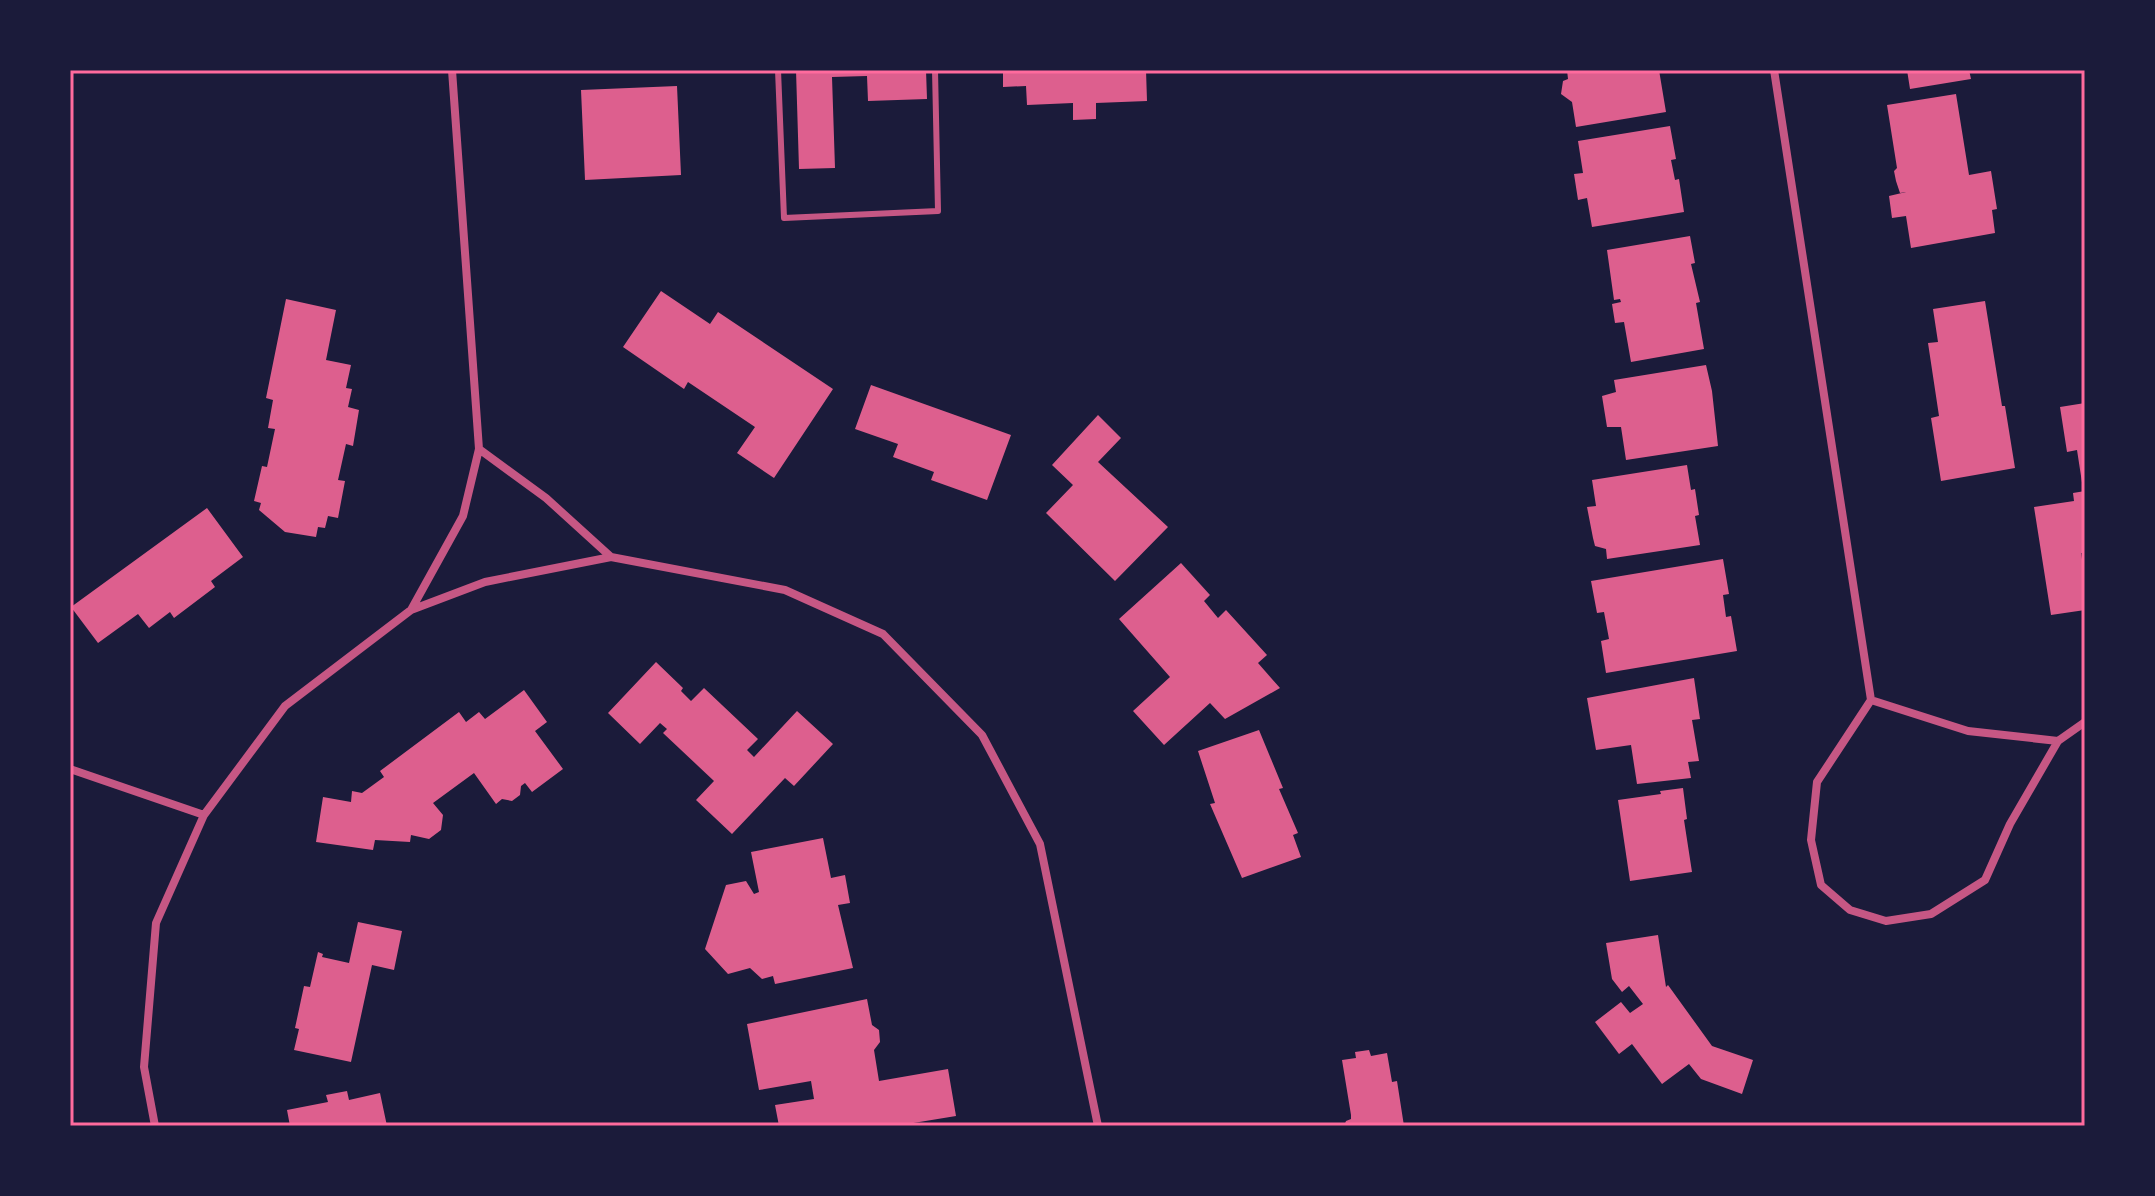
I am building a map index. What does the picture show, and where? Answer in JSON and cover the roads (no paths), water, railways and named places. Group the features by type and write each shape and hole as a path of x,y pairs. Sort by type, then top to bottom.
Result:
{"street":[{"path":"411,610 463,516 479,449 452,70"},
{"path":"1774,70 1871,700 1817,782 1811,840 1821,885 1850,910 1886,921 1931,914 1985,880 2010,824 2058,741 2085,722"},
{"path":"479,449 546,498 611,557"},
{"path":"155,1126 144,1067 156,923 204,815 285,706 411,610 485,582 611,557 785,590 883,634 982,735 1040,844 1098,1126"},
{"path":"1871,700 1968,731 2058,741"},
{"path":"70,769 204,815"}],"lane":[{"path":"778,70 784,218 938,211 935,70"}]}
